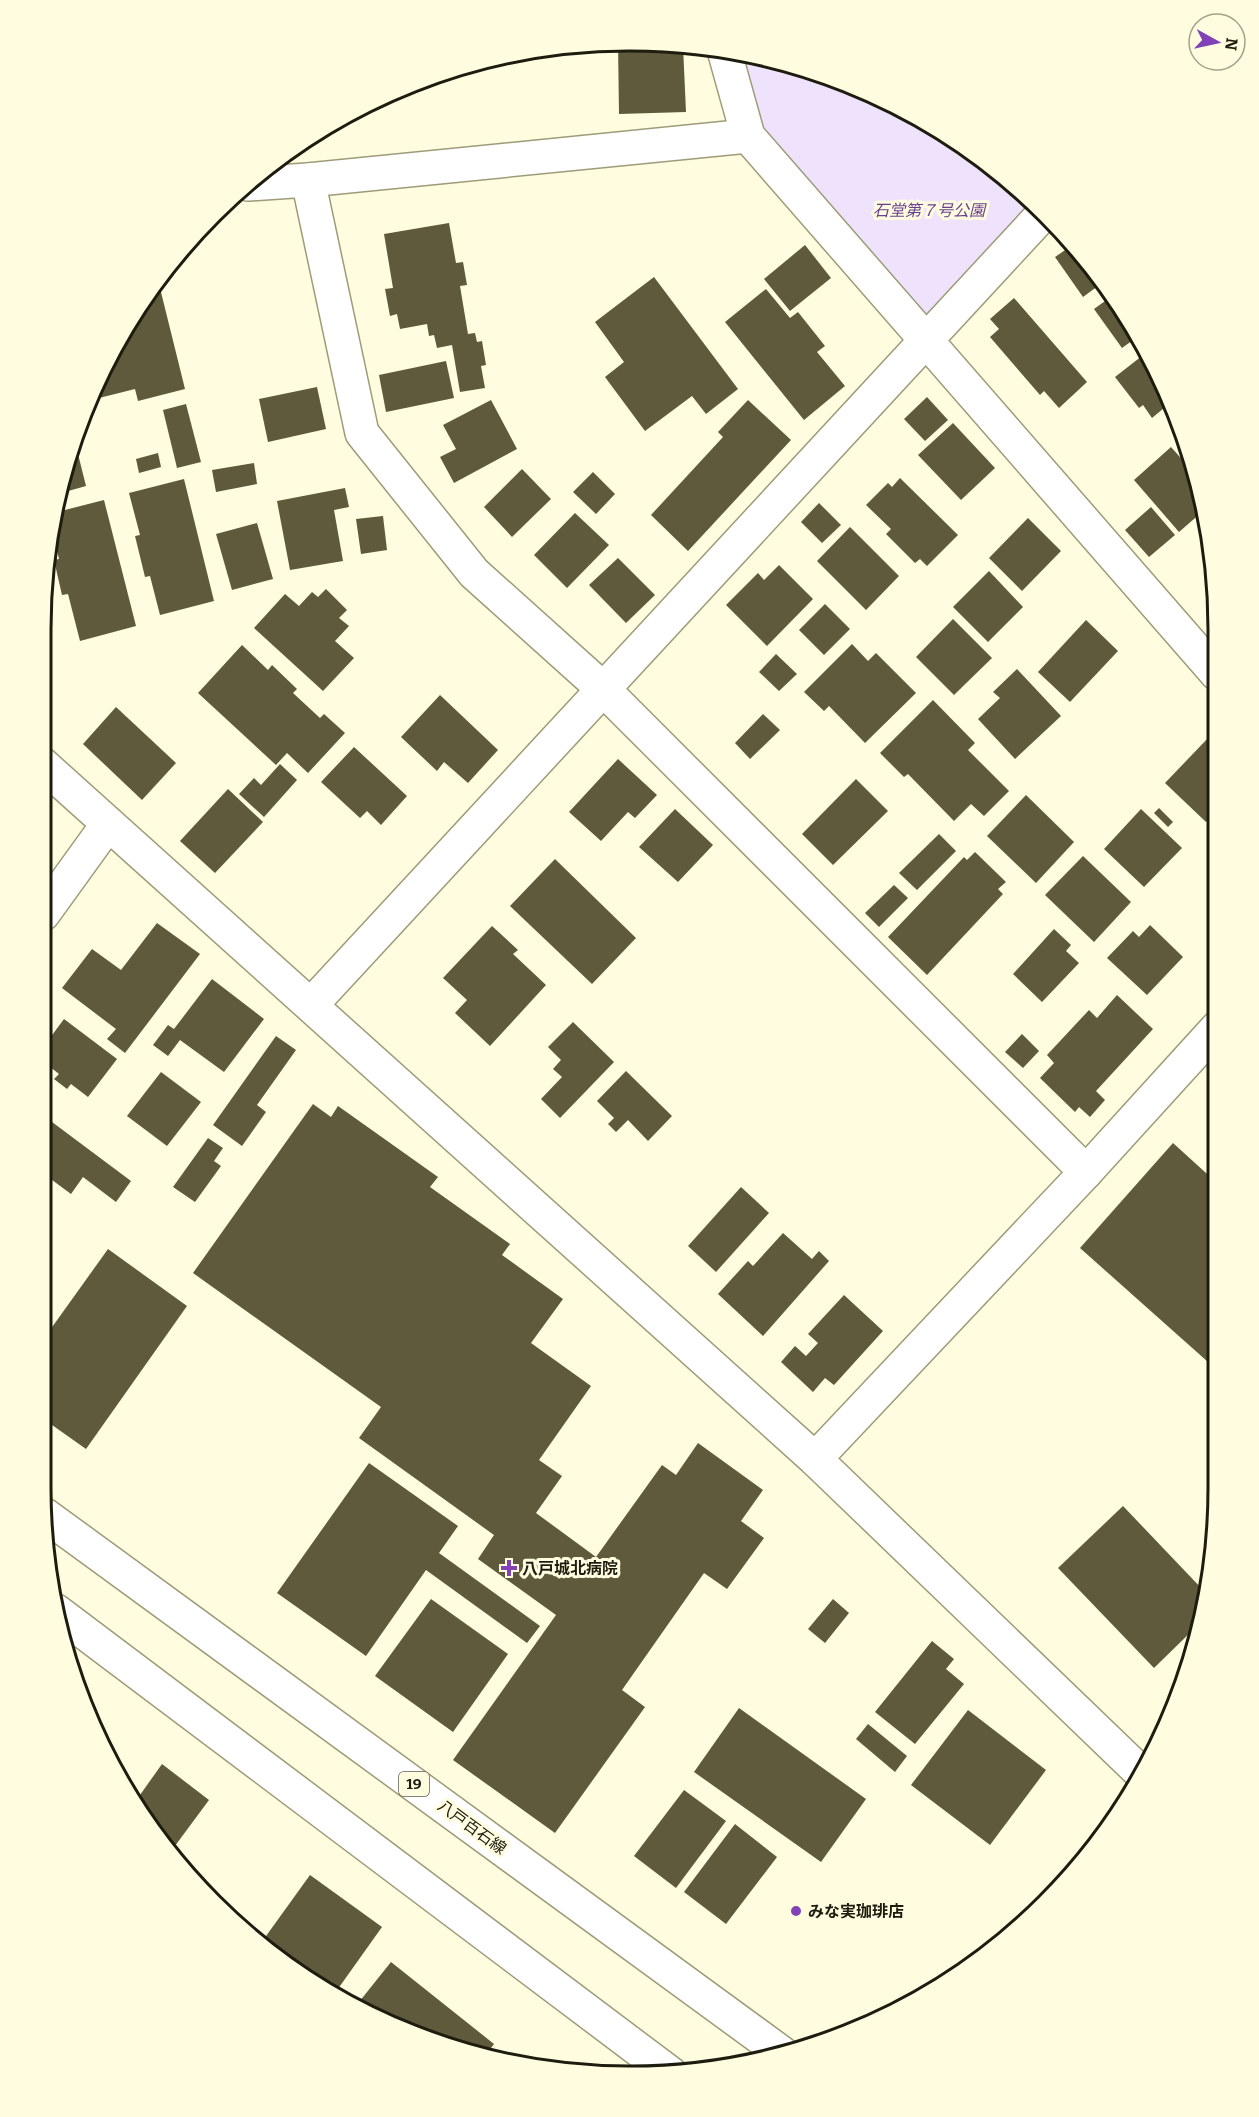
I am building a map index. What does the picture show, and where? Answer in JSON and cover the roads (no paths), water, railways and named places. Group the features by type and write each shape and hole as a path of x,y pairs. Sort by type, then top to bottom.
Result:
{"street":[{"path":"727,60 748,136 1208,664"},
{"path":"262,183 748,136"},
{"path":"308,180 362,433 474,573 602,688 1086,1172"},
{"path":"311,1005 1038,219"},
{"path":"51,772 815,1459 1135,1767"},
{"path":"51,903 108,824"},
{"path":"815,1459 1086,1172 1208,1038"},
{"name":"八戸百石線","path":"52,1520 774,2047"},
{"path":"67,1619 659,2065"}],"place":[{"name":"八戸城北病院","path":"509,1568"},
{"name":"みな実珈琲店","path":"796,1911"}],"park label":[{"name":"石堂第７号公園","path":"929,210"}]}
